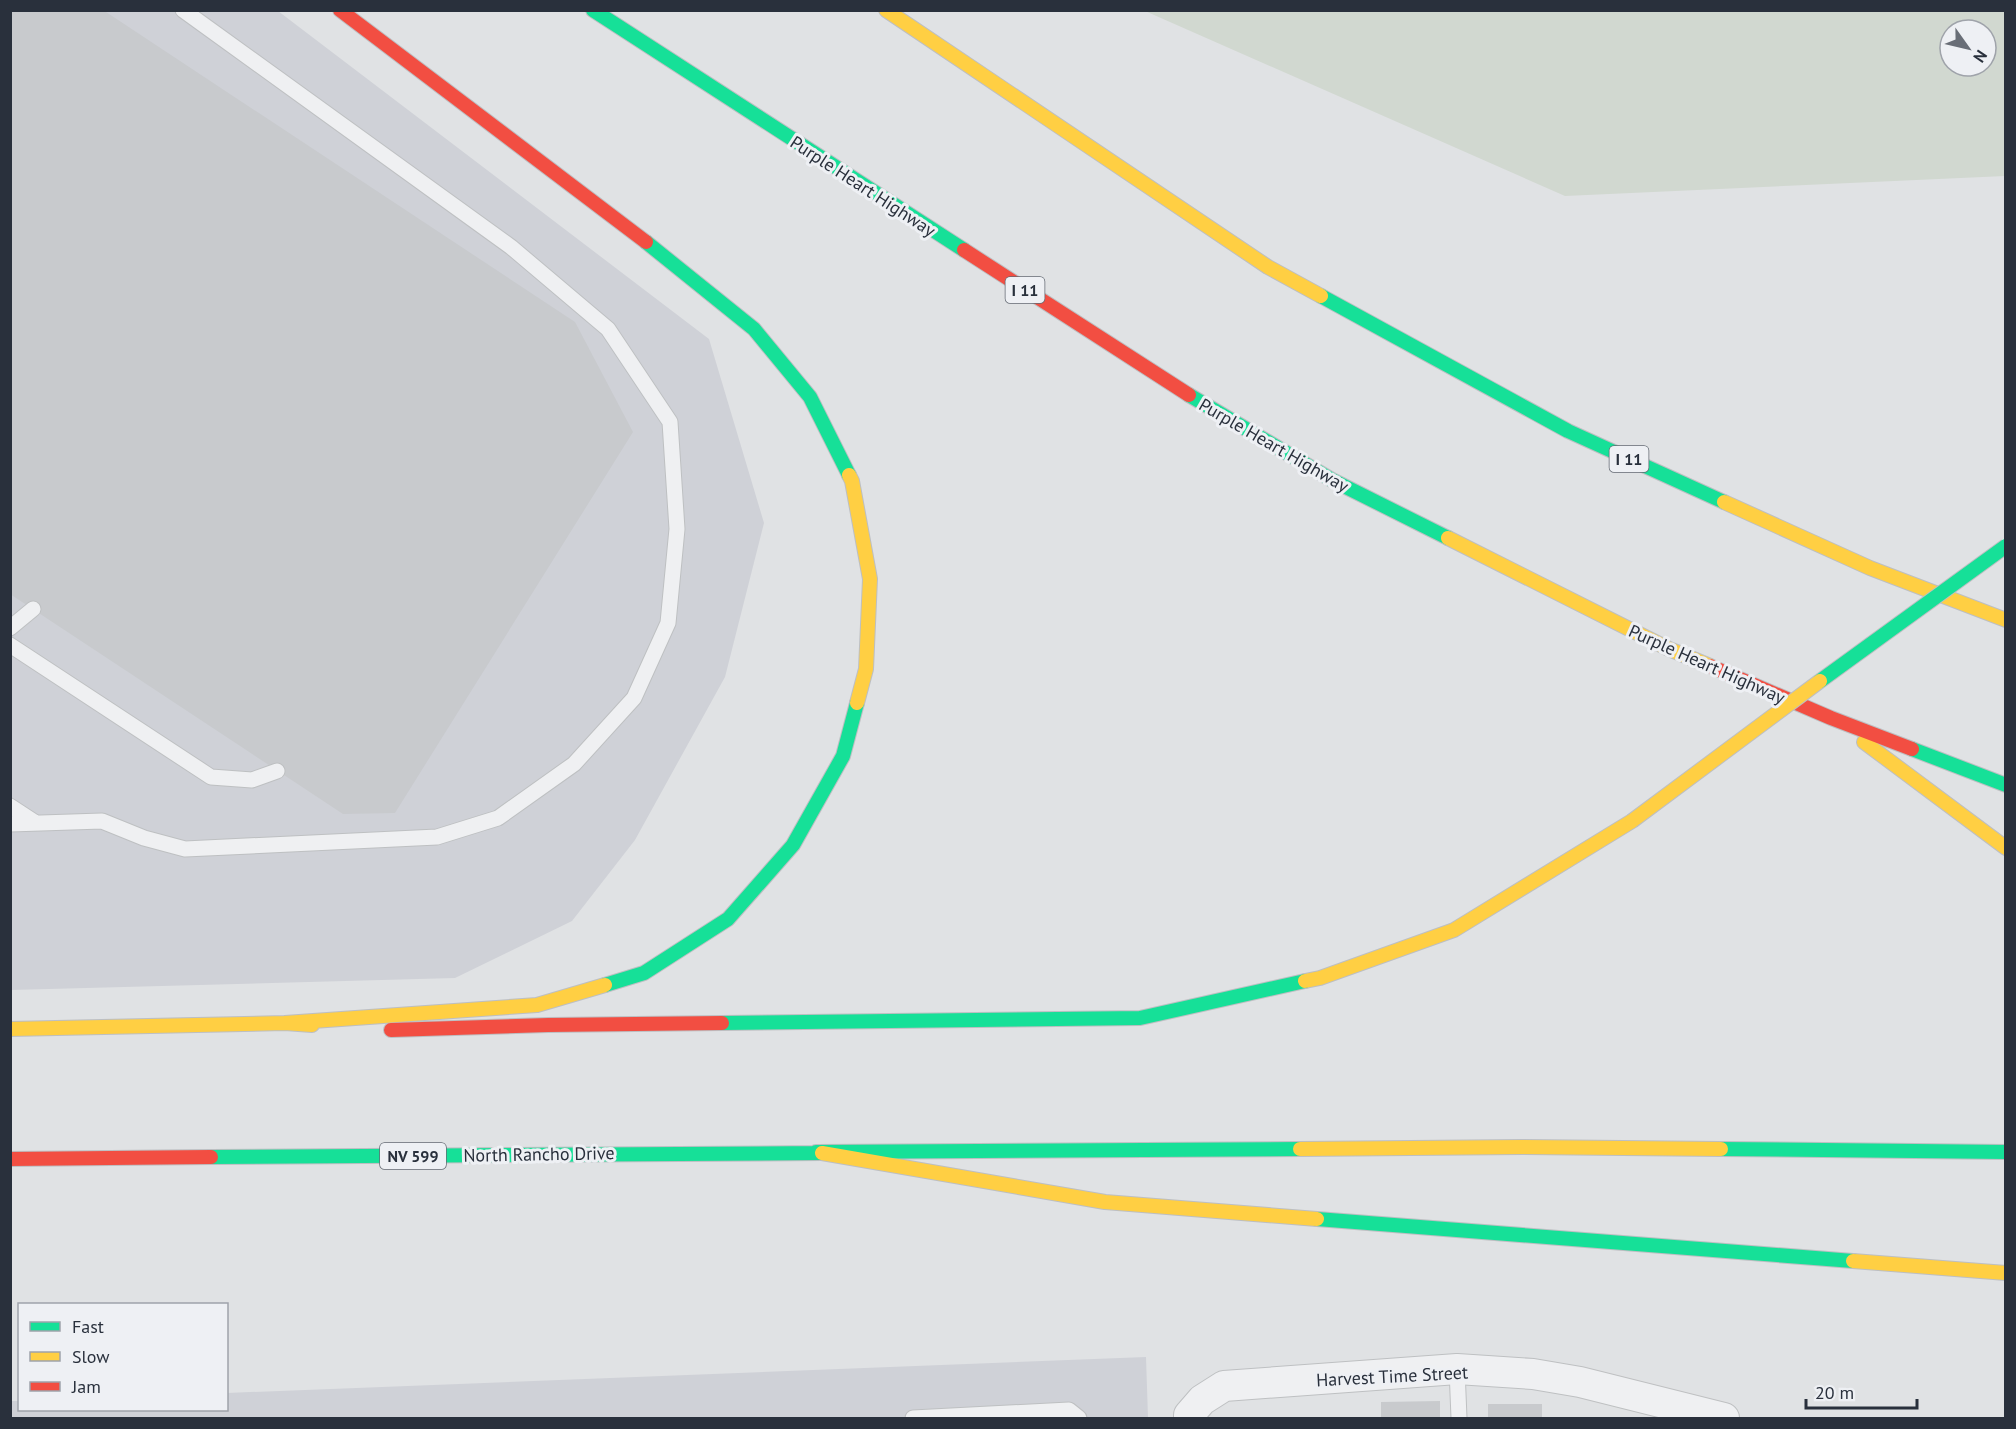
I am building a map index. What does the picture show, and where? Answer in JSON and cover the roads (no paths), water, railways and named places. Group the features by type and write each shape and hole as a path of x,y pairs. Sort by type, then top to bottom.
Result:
{"main road":[{"path":"10,1029 285,1023 537,1005 644,973 728,919 793,845 843,756 866,669 870,579 852,481 810,397 754,329 682,269 340,10"},
{"name":"Purple Heart Highway","path":"593,10 1165,381 1332,480 1669,649 1831,718 2006,785"},
{"name":"I 11","path":"886,10 1268,267 1558,426 1870,568 2006,620"},
{"path":"285,1023 384,1030 548,1025 1140,1018 1320,978 1454,930 1632,821 2006,546"},
{"path":"1831,718 2006,848"},
{"path":"816,1152 1510,1147 2006,1152"},
{"path":"816,1152 1104,1202 2006,1273"},
{"name":"North Rancho Drive","path":"10,1159 816,1152"}],"street":[{"name":"Harvest Time Street","path":"1196,1409 1224,1386 1457,1369 1533,1374 1580,1382 1724,1419"}],"lane":[{"path":"10,824 102,821 144,838 185,849 436,837 498,818 574,764 634,698 668,623 677,529 670,422 608,329 512,247 183,10"},
{"path":"10,628 33,609"},
{"path":"10,645 211,777 252,780 277,771"},
{"path":"10,806 36,823"},
{"path":"1457,1369 1459,1419"},
{"path":"913,1419 1069,1410 1078,1419"}]}
